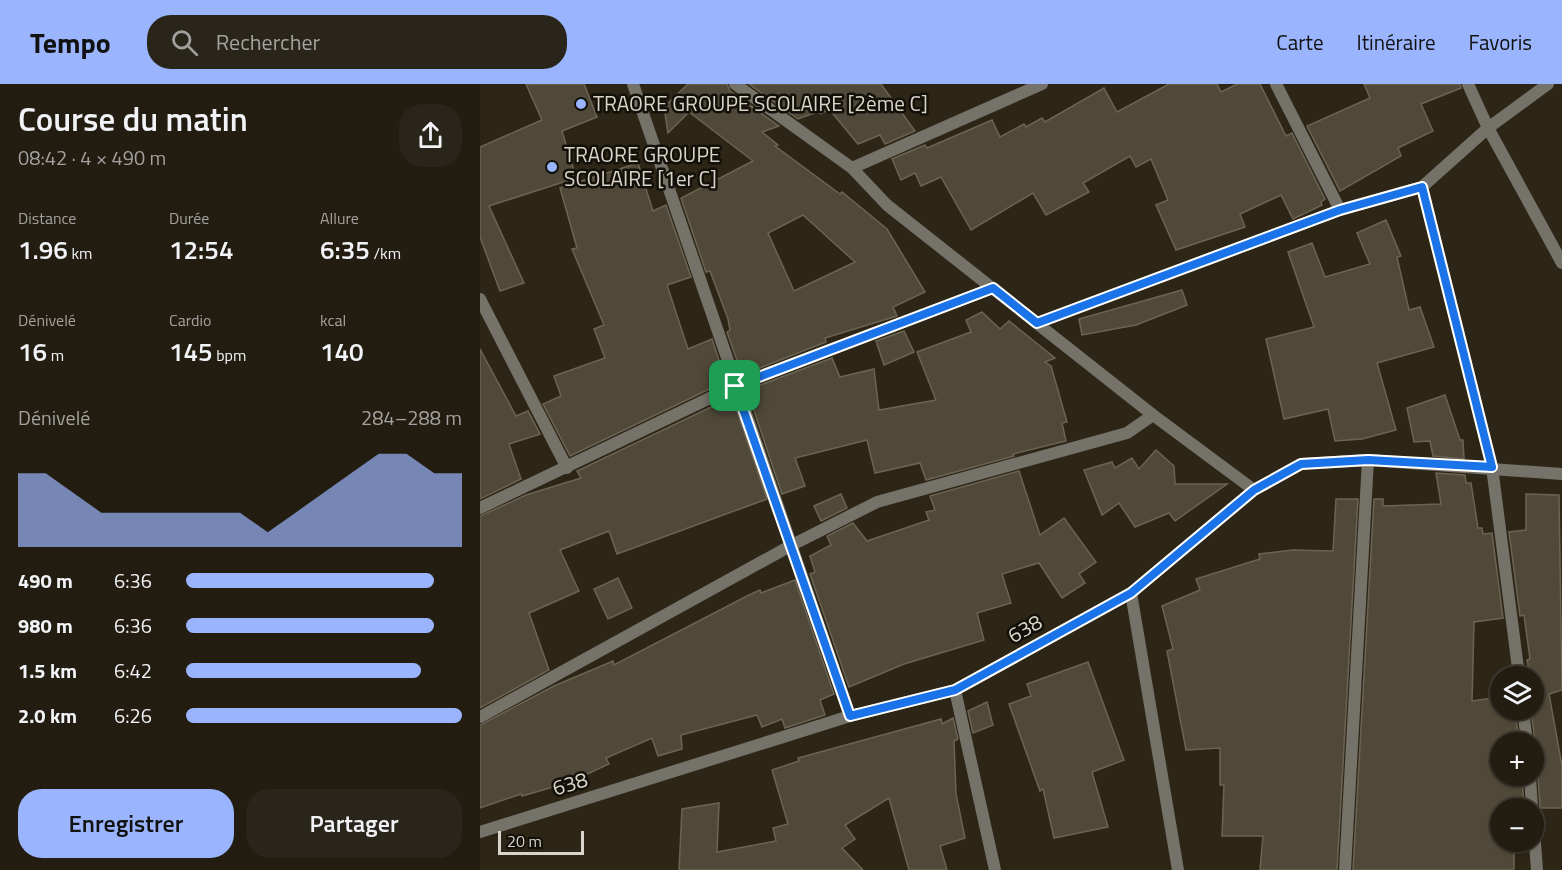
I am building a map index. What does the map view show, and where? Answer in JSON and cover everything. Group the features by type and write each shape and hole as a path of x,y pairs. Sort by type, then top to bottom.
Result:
{"street":[{"path":"633,84 850,716"},
{"path":"735,84 852,168 887,205 1153,415 1254,490"},
{"path":"852,168 1025,87 1042,84"},
{"path":"1275,84 1340,210"},
{"path":"1468,84 1488,128 1562,263"},
{"path":"1037,323 1340,210 1422,187 1488,128 1548,84"},
{"path":"1422,187 1492,467 1518,666"},
{"path":"480,508 735,386 993,288"},
{"path":"480,299 567,468"},
{"path":"480,717 792,545 877,502 1127,433 1153,415"},
{"path":"1345,870 1368,460"},
{"name":"638","path":"480,832 850,716 955,690 1131,593 1254,490 1301,464 1368,460 1492,467 1562,474"},
{"path":"1131,593 1178,870"},
{"path":"955,690 995,870"},
{"path":"1536,852 1537,870"}],"building":[{"path":"526,84 584,84 597,117 562,131 576,178 489,206 524,283 500,291 480,237 480,147 542,120"},
{"path":"688,84 727,84 730,91 779,126 762,132 778,145 775,146 840,194 842,192 887,229 925,292 893,307 897,316 825,338 826,342 742,375 727,332 730,330 728,319 710,271 706,272 681,198 753,161 689,112 668,133 664,107","holes":["803,215 855,262 794,291 768,233"]},
{"path":"749,84 881,84 915,131 885,144 880,135 858,144 829,109 821,114 817,112 798,119"},
{"path":"1169,84 1217,84 1221,92 1237,84 1260,84 1286,136 1292,133 1325,199 1321,202 1322,205 1293,219 1281,195 1240,214 1245,227 1176,250 1156,205 1168,200 1151,159 1136,167 1130,156 1083,183 1089,192 1046,215 1033,193 971,230 941,177 921,186 915,173 901,180 892,159 925,145 927,148 992,120 1000,137 1024,124 1026,127 1042,118 1045,122 1104,88 1117,112"},
{"path":"1364,84 1460,84 1461,88 1421,104 1433,131 1398,148 1401,156 1340,191 1307,126 1370,98"},
{"path":"638,163 653,211 666,205 691,277 667,285 688,349 712,339 726,381 570,456 543,404 561,396 554,376 605,358 594,329 604,325 572,249 577,248 560,188"},
{"path":"1386,220 1401,256 1397,257 1409,310 1420,307 1434,347 1377,363 1396,430 1362,439 1335,441 1328,409 1284,419 1266,339 1314,327 1288,252 1312,243 1325,277 1370,264 1357,233"},
{"path":"1182,290 1187,305 1136,325 1082,335 1079,319"},
{"path":"982,312 1000,329 1009,321 1055,358 1045,362 1051,366 1067,422 1062,423 1066,441 926,480 920,463 875,473 867,440 795,458 805,486 782,494 747,390 832,358 840,377 874,369 879,410 936,400 917,352 971,332 966,320"},
{"path":"904,331 914,352 884,365 876,341"},
{"path":"480,349 516,416 528,411 540,434 509,444 521,479 480,499"},
{"path":"1445,395 1460,440 1463,440 1464,459 1433,456 1430,441 1414,442 1407,408"},
{"path":"732,397 767,499 617,554 609,531 560,550 579,591 529,613 549,670 480,708 480,516 526,495 581,478 577,471"},
{"path":"1156,450 1174,466 1175,484 1227,484 1175,521 1169,513 1135,527 1119,503 1102,515 1084,470 1112,462 1115,468 1132,458 1139,469"},
{"path":"1019,471 1040,535 1064,518 1096,562 1079,574 1085,583 1062,598 1039,563 1002,574 1011,603 977,613 984,640 904,664 849,687 810,574 815,572 810,556 831,545 827,536 853,523 867,541 929,520 926,512 935,510 930,496"},
{"path":"1436,473 1465,475 1466,483 1471,483 1478,528 1482,528 1483,534 1492,533 1503,618 1474,622 1472,701 1490,698 1490,720 1516,720 1518,732 1490,732 1490,786 1523,786 1523,798 1490,798 1490,852 1514,852 1514,870 1353,870 1374,499 1383,499 1383,506 1441,504"},
{"path":"841,494 847,508 821,521 814,506"},
{"path":"1526,494 1559,495 1562,690 1549,694 1562,766 1562,808 1544,808 1544,798 1539,798 1539,786 1544,786 1544,732 1534,732 1532,720 1544,720 1544,666 1528,666 1527,660 1530,659 1524,615 1520,616 1509,532 1526,530"},
{"path":"1336,499 1358,499 1337,870 1260,870 1263,836 1222,836 1224,785 1220,785 1220,748 1186,750 1167,651 1173,649 1162,606 1200,590 1196,579 1260,559 1259,554 1293,550 1333,551"},
{"path":"618,578 632,608 608,619 594,589"},
{"path":"795,580 834,694 820,700 825,715 785,728 782,719 762,727 757,715 681,735 682,749 658,756 652,738 606,758 609,764 570,782 522,796 521,794 480,808 480,725 554,686 613,661 614,665 760,590 761,593"},
{"path":"1088,662 1124,760 1092,772 1108,827 1054,838 1043,789 1040,791 1009,704 1031,696 1027,684"},
{"path":"987,702 993,725 973,733 968,711"},
{"path":"953,718 958,739 954,741 956,794 965,838 940,846 947,870 909,870 889,798 845,825 855,839 842,848 863,870 679,870 682,809 719,803 717,852 776,841 773,828 788,824 772,770 799,761 798,758 941,719 942,724"}],"place":[{"name":"TRAORE GROUPE SCOLAIRE [2ème C]","path":"581,104"},
{"name":"TRAORE GROUPE SCOLAIRE [1er C]","path":"552,167"}],"route":[{"path":"1422,187 1492,467 1368,460 1301,464 1254,490 1131,593 955,690 850,716 735,386 993,288 1037,323 1340,210 1422,187"}]}
